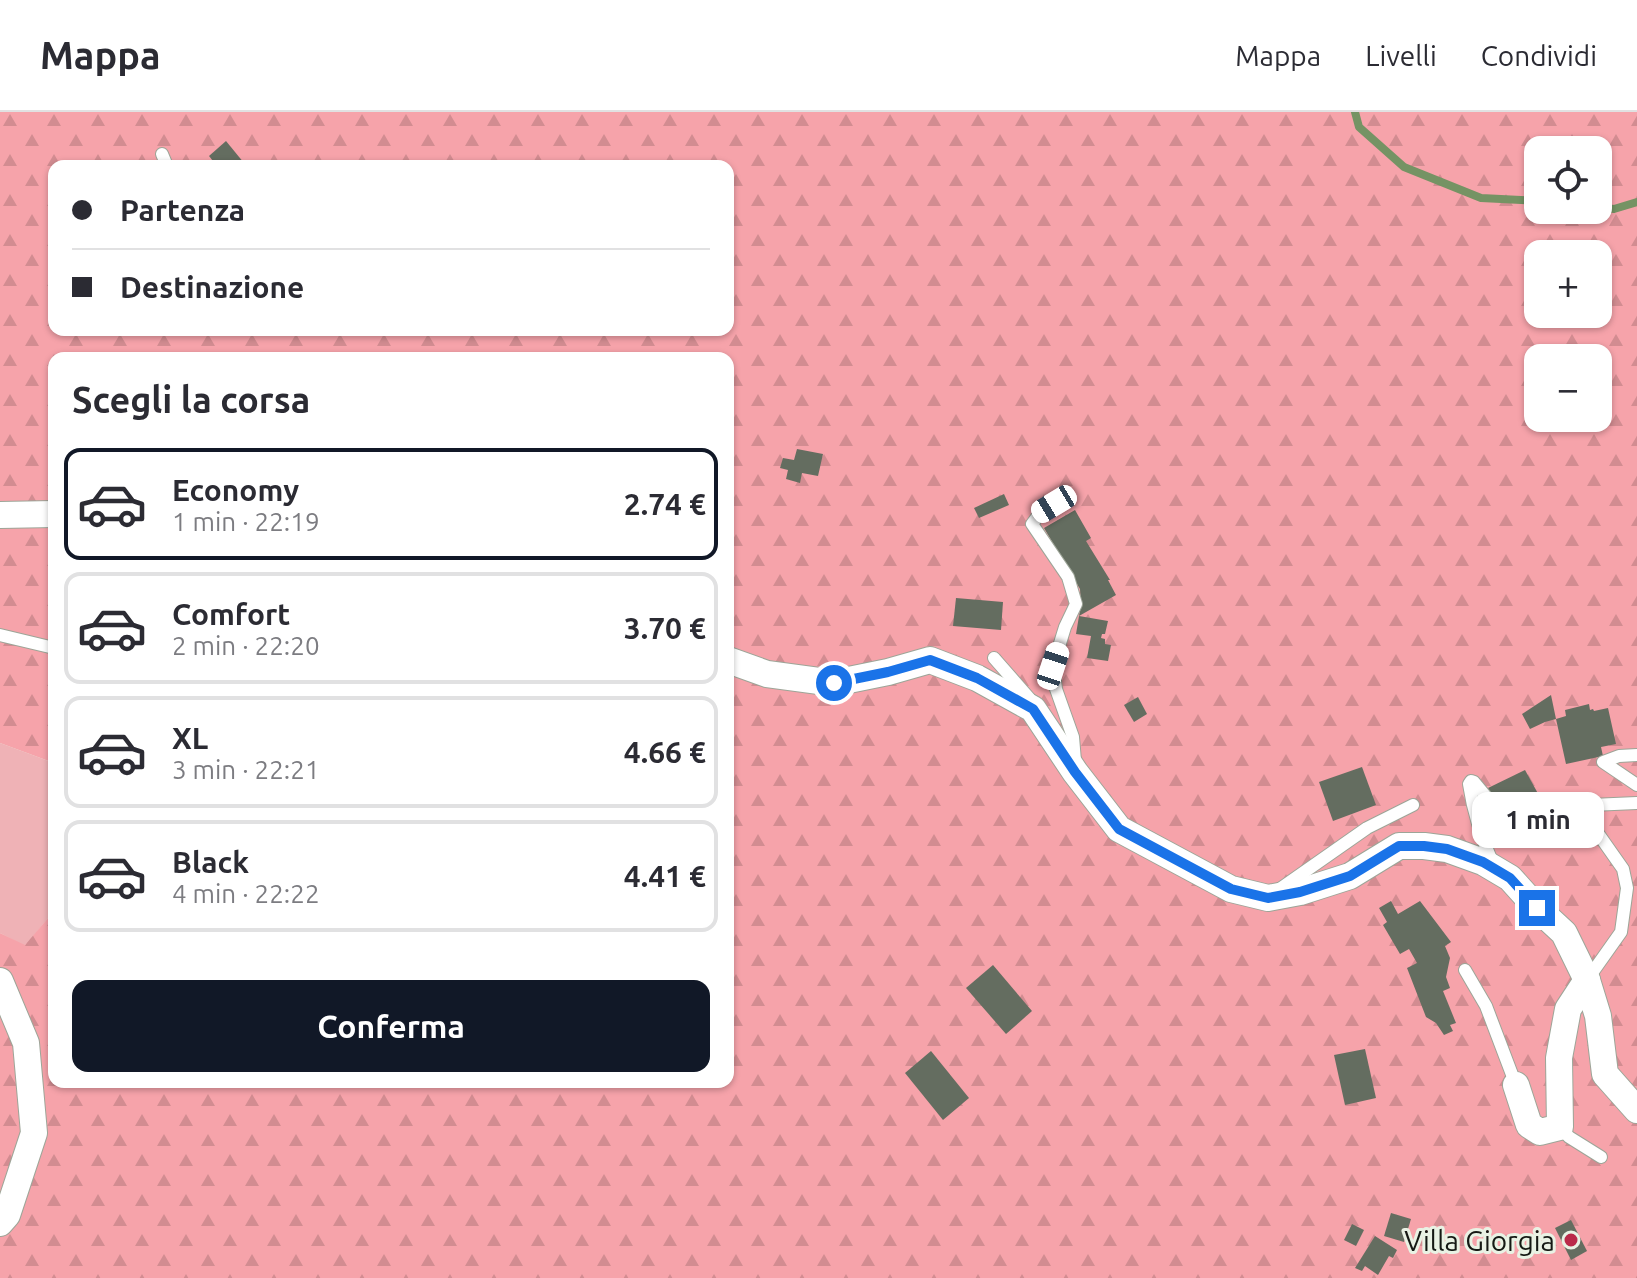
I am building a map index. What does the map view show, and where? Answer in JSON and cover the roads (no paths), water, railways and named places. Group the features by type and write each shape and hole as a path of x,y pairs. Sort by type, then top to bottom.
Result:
{"street":[{"path":"0,515 48,514"},
{"path":"734,662 767,674 834,683 930,660 977,678 1033,709 1075,772 1119,829 1231,889 1268,898 1300,892 1350,876 1399,846 1447,849 1483,862 1510,878 1564,933 1587,980 1598,1016 1605,1074 1637,1110"},
{"path":"1516,1085 1529,1125 1540,1132 1560,1127 1559,1058 1568,1009 1587,980"},
{"path":"0,981 26,1043 34,1133 7,1215 0,1223"}],"lane":[{"path":"1054,504 1040,513 1032,524 1068,577 1076,604 1053,666 1056,689 1073,737 1075,772"},
{"path":"0,635 48,647"},
{"path":"994,658 1027,695 1033,709"},
{"path":"1637,755 1619,756 1603,762 1637,785"},
{"path":"1488,799 1471,781 1471,796 1486,848 1496,870"},
{"path":"1587,980 1621,932 1627,888 1623,869 1585,815 1586,810 1591,805 1637,803"},
{"path":"1268,898 1367,828 1413,805"},
{"path":"1465,970 1486,1006 1516,1085"},
{"path":"1560,1127 1569,1137 1601,1157"}],"waterway":[{"path":"1355,112 1359,127 1404,167 1481,198 1524,200"},
{"path":"1612,209 1637,202"}],"place":[{"name":"Villa Giorgia","path":"1571,1240"}]}
